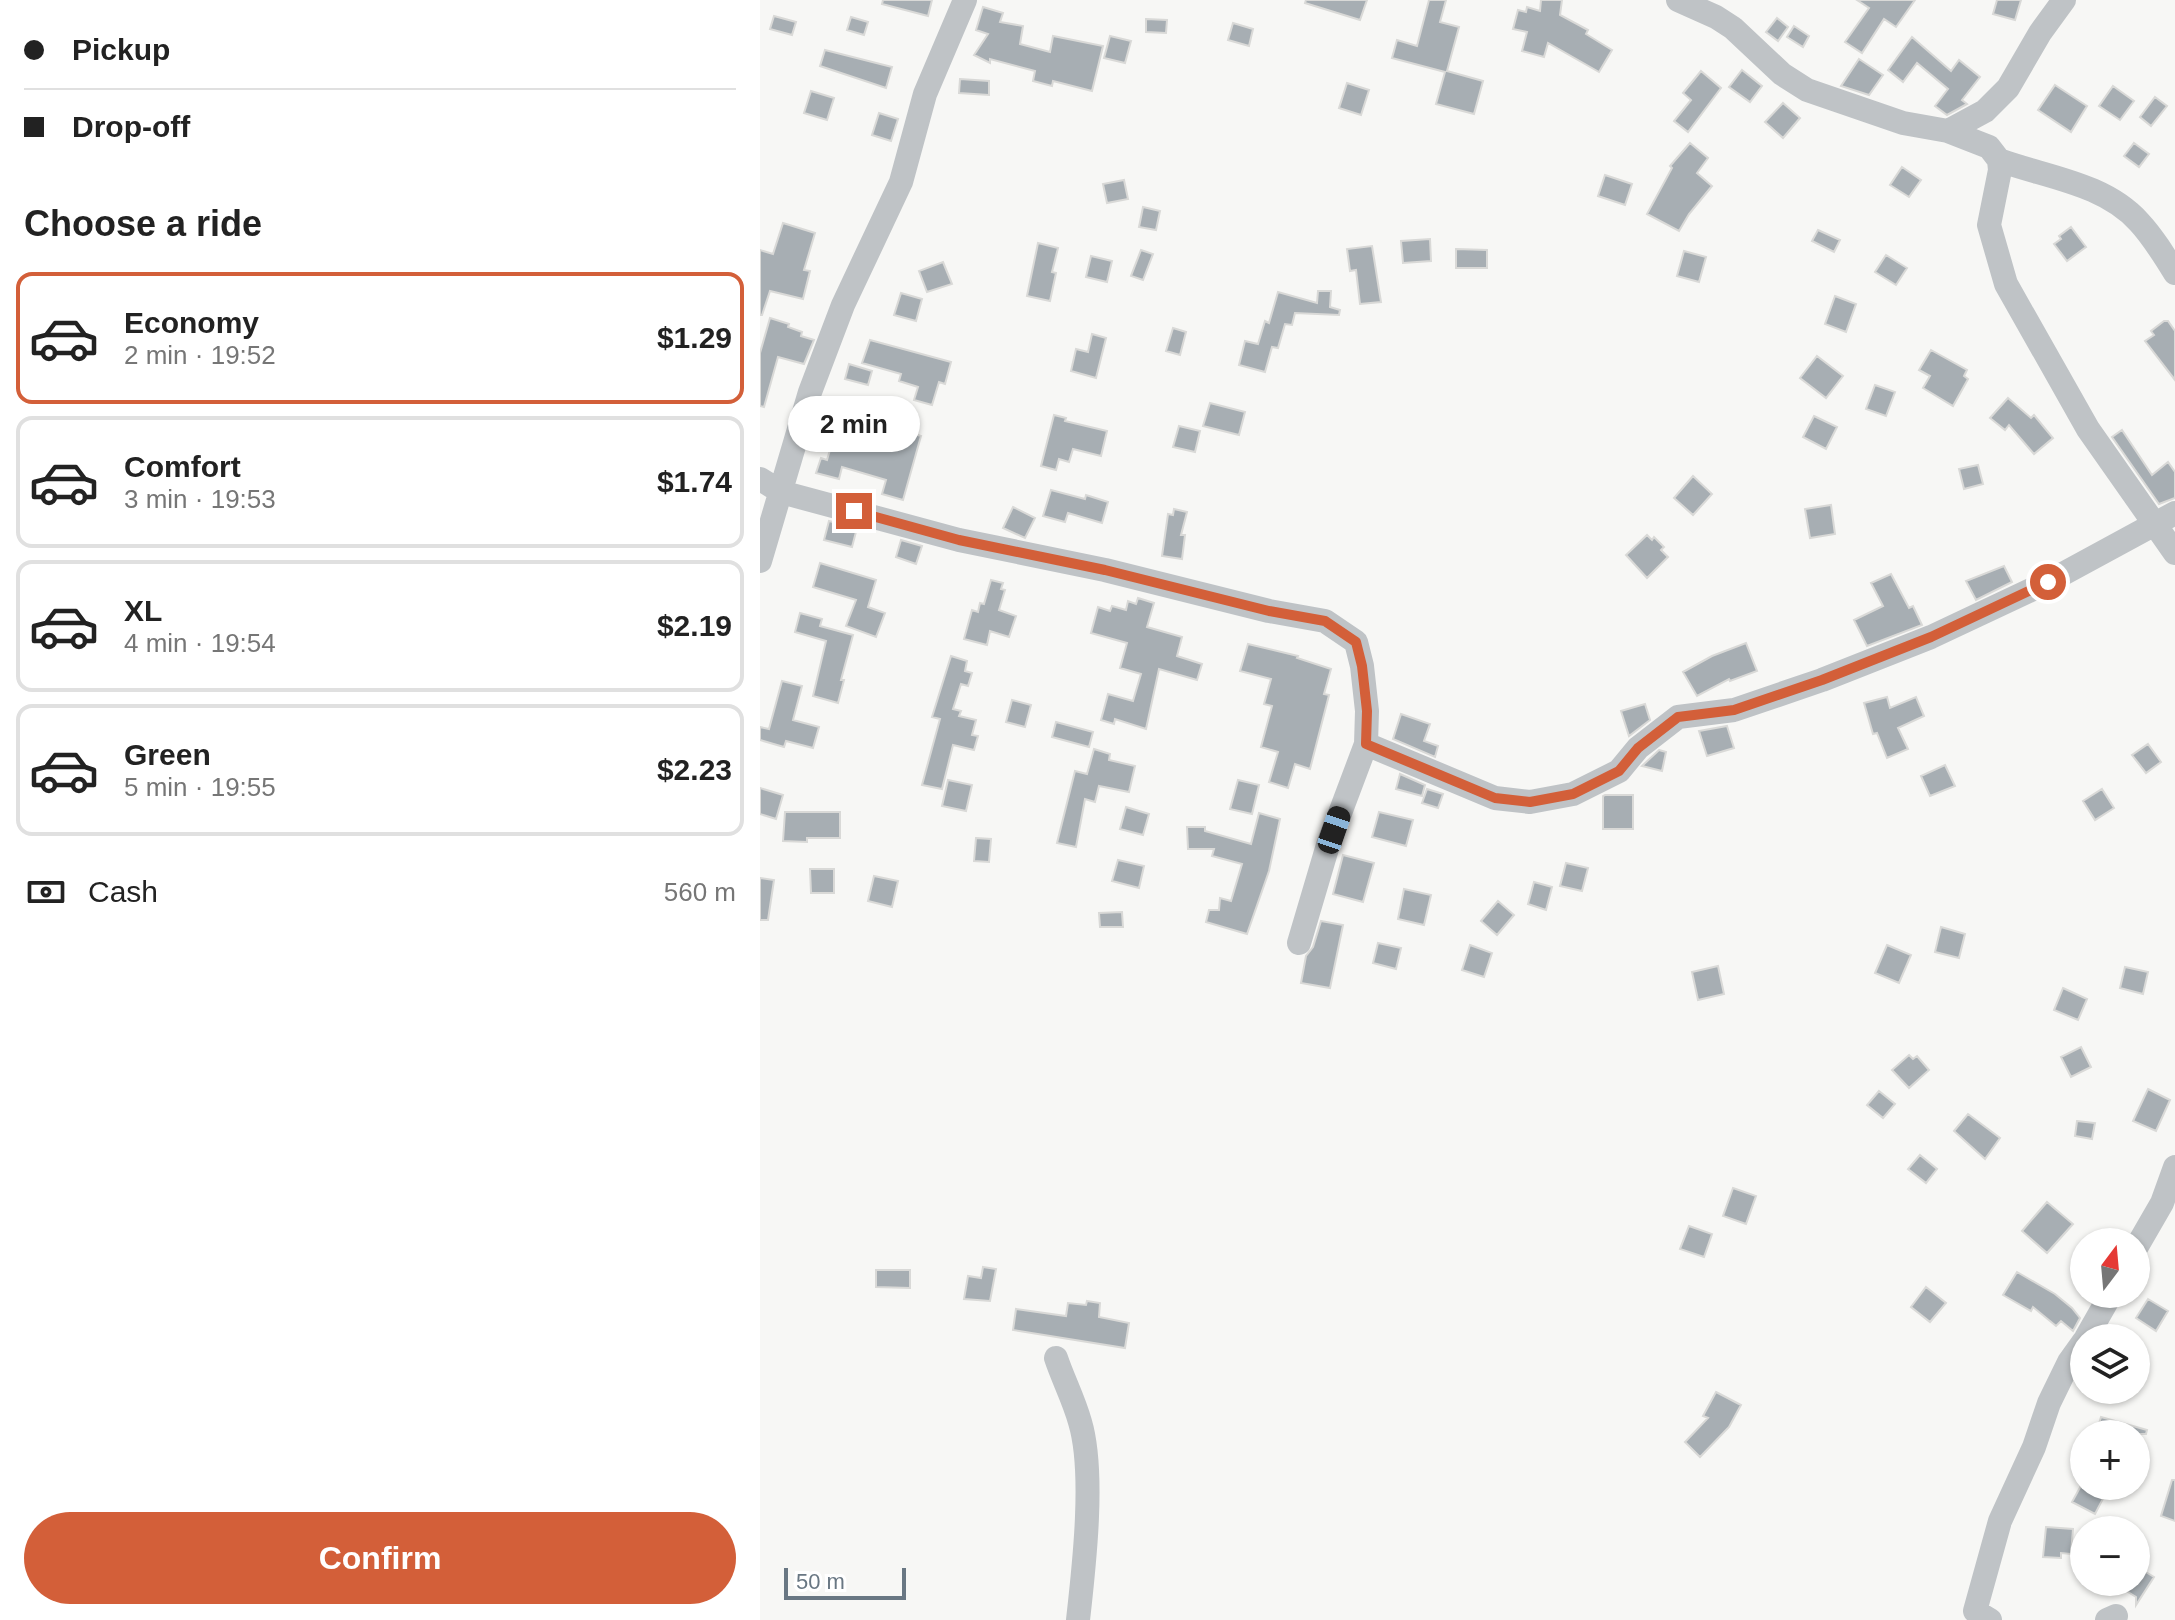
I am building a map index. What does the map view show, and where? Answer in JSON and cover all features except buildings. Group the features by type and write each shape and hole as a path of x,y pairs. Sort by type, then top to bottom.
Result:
{"street":[{"path":"760,561 810,392 843,305 901,182 925,94 965,0"},
{"path":"1678,0 1722,8 1733,28 1782,74 1807,90 1903,123 1948,131 1989,147 1999,160 2000,170 1989,225 2006,284 2088,429 2165,520 2175,553"},
{"path":"1948,131 1985,111 2008,88 2040,33 2064,0"},
{"path":"1999,160 2065,179 2105,196 2137,220 2175,273"},
{"path":"760,479 781,492 959,540 1325,621 1356,642 1364,681 1366,744 1328,845 1299,943"},
{"path":"1366,744 1495,798 1530,802 1573,794 1619,771 1638,748 1678,717 1734,710 1822,680 1931,637 2048,582 2165,520"},
{"path":"2148,1228 2162,1203 2175,1167"},
{"path":"1056,1358 1081,1423 1086,1465 1086,1527 1078,1620"},
{"path":"1990,1620 1975,1611 2000,1521 2070,1361"}],"route":[{"path":"854,511 959,540 1325,621 1356,642 1367,711 1366,744 1495,798 1530,802 1573,794 1619,771 1638,748 1678,717 1734,710 1822,680 1931,637 2048,582"}]}
